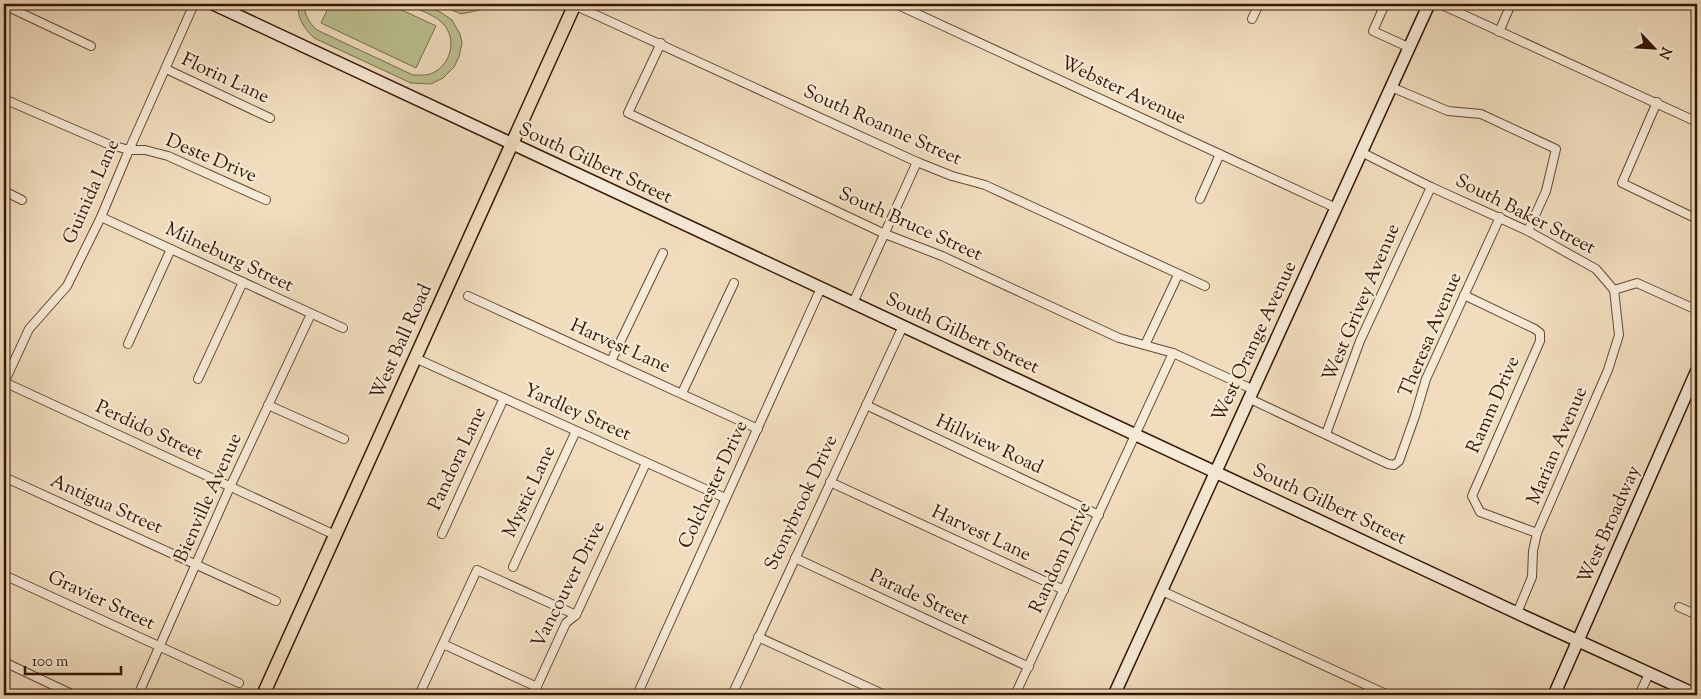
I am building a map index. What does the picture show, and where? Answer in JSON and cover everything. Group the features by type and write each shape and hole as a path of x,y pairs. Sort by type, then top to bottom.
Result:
{"main road":[{"name":"West Ball Road","path":"263,695 574,4"}],"street":[{"name":"Guinida Lane","path":"4,382 29,329 67,286 101,217 194,4"},
{"name":"South Gilbert Street","path":"213,4 1696,695"},
{"name":"South Roanne Street","path":"574,4 917,162 952,176 985,185 1205,286"},
{"name":"Webster Avenue","path":"896,4 1336,208"},
{"path":"1252,19 1259,4"},
{"path":"1385,4 1373,31 1408,47"},
{"name":"West Orange Avenue","path":"1114,695 1429,4"},
{"path":"1440,4 1697,122"},
{"path":"1499,32 1511,4"},
{"path":"4,6 91,46"},
{"name":"South Bruce Street","path":"660,43 628,113 884,234 942,256 1120,338 1173,353 1326,434 1388,464 1394,464"},
{"name":"Florin Lane","path":"166,69 270,118"},
{"path":"1391,87 1448,111 1480,114 1556,149 1546,191 1528,231"},
{"name":"Deste Drive","path":"4,99 108,144 129,150 145,150 168,156 266,200"},
{"path":"1657,102 1622,183 1697,219"},
{"name":"South Baker Street","path":"1362,152 1528,231 1596,269 1614,290"},
{"path":"1200,199 1220,154"},
{"path":"853,303 917,162"},
{"name":"West Grivey Avenue","path":"1326,434 1360,341 1431,186"},
{"path":"4,191 22,200"},
{"name":"Milneburg Street","path":"101,217 343,328"},
{"name":"Theresa Avenue","path":"1394,464 1401,457 1426,378 1500,217"},
{"path":"128,344 171,249"},
{"path":"611,361 663,253"},
{"path":"1145,345 1178,274"},
{"path":"198,379 242,282"},
{"path":"682,393 734,283"},
{"path":"1614,290 1637,284 1697,310"},
{"name":"Colchester Drive","path":"637,695 821,288"},
{"name":"Marian Avenue","path":"1517,613 1532,577 1533,551 1537,533 1608,370 1619,335 1614,290"},
{"name":"Ramm Drive","path":"1464,295 1540,333 1540,341 1472,496 1480,512 1537,533"},
{"name":"Harvest Lane","path":"468,296 758,429"},
{"name":"Bienville Avenue","path":"138,695 230,487 311,314"},
{"name":"Stonybrook Drive","path":"732,695 903,326"},
{"name":"Random Drive","path":"1015,695 1173,353"},
{"name":"Yardley Street","path":"415,358 725,498"},
{"name":"West Broadway","path":"1554,695 1697,370"},
{"name":"Perdido Street","path":"4,382 335,535"},
{"name":"Pandora Lane","path":"442,534 504,398"},
{"path":"268,405 344,439"},
{"name":"Hillview Road","path":"866,405 1099,515"},
{"name":"Mystic Lane","path":"514,567 576,431"},
{"name":"Vancouver Drive","path":"533,695 566,623 576,615 646,462"},
{"name":"Antigua Street","path":"4,477 276,601"},
{"name":"Harvest Lane","path":"830,482 1064,590"},
{"name":"Parade Street","path":"795,558 1029,667"},
{"path":"419,695 476,570 576,615"},
{"name":"Gravier Street","path":"4,574 239,683"},
{"path":"1162,591 1388,695"},
{"path":"1679,607 1697,615"},
{"path":"758,637 886,695"},
{"path":"443,644 537,687"},
{"path":"4,662 74,695"},
{"path":"1639,695 1649,674"}],"green space":[{"path":"298,4 304,4 305,12 311,24 317,30 413,75 425,75 434,73 442,67 449,54 451,40 445,26 440,21 428,13 405,4 423,4 452,20 460,34 462,43 459,57 454,67 443,78 431,84 411,83 314,38 302,22"},
{"path":"330,4 389,4 436,26 416,68 321,23"},
{"path":"439,4 486,4 484,9 461,14"}]}
